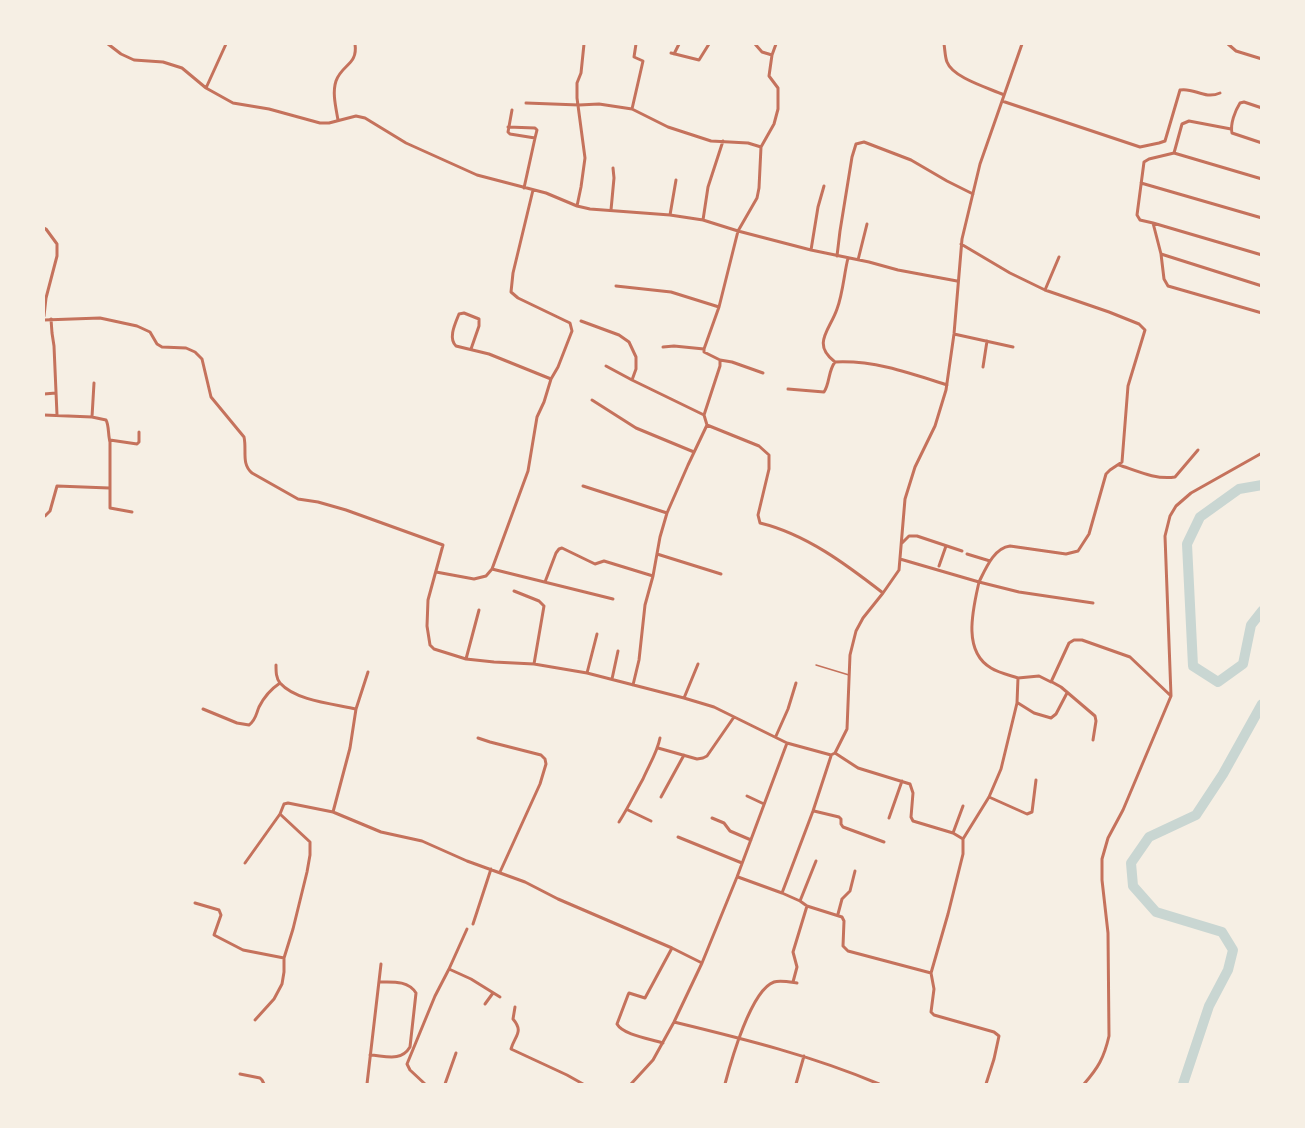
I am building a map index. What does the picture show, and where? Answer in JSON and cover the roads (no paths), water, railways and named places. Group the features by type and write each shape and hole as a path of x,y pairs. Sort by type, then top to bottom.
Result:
{"street":[{"path":"111,44 121,54 134,60 163,62 182,68 206,88 233,103 269,109 320,123 356,116 365,118 406,143 467,171 546,193 577,206 703,220 811,250 957,281"},
{"path":"206,88 226,44"},
{"path":"338,120 335,100 336,81 354,58 355,44"},
{"path":"577,206 585,158 577,98 577,83 581,73 584,44"},
{"path":"632,109 643,61 634,57 636,44"},
{"path":"679,44 672,54 699,60 709,44"},
{"path":"754,44 762,52 772,55"},
{"path":"704,349 719,307 738,231 757,198 761,147 774,124 778,110 778,88 769,76 776,44"},
{"path":"944,44 946,61 951,69 961,76 1004,95"},
{"path":"782,893 833,754 847,729 850,655 856,631 899,570 905,499 915,467 935,426 947,385 954,334 961,244 980,164 1022,44"},
{"path":"1228,44 1236,51 1262,58"},
{"path":"1002,101 1140,147 1165,141 1180,90 1185,89 1209,96 1220,93"},
{"path":"1262,108 1244,102 1240,103 1231,129 1236,136 1262,143"},
{"path":"526,103 599,104 632,109 668,127 711,141 761,147"},
{"path":"512,110 508,127 510,135 535,138"},
{"path":"1174,153 1182,124 1185,121 1231,129"},
{"path":"508,127 537,130 524,188"},
{"path":"703,220 708,187 723,141"},
{"path":"837,256 852,157 858,142 864,142 902,156 973,194"},
{"path":"1262,179 1174,153 1149,159 1144,162 1137,215 1140,220 1262,255"},
{"path":"610,210 613,168"},
{"path":"670,215 676,180"},
{"path":"1141,183 1262,218"},
{"path":"811,250 824,186"},
{"path":"436,572 474,579 486,576 492,569 528,471 537,417 572,331 570,323 518,298 513,295 511,289 533,190"},
{"path":"1153,223 1161,254 1164,279 1168,286 1262,313"},
{"path":"858,260 867,224"},
{"path":"44,228 57,244 57,256 46,298 44,318 100,318 137,326 150,332 157,344 162,347 186,348 195,352 202,359 211,397 244,437 245,463 247,469 252,473 298,499 346,510 443,545 428,600 427,626 430,645 434,649 466,659 534,663 587,673 714,707 788,743 833,754 858,768 910,784 912,787 912,821 953,833 963,839"},
{"path":"961,244 1010,273 1045,290 1109,312 1139,324 1145,330 1128,386 1122,462 1106,474 1089,534 1078,551 1066,554 1004,547 990,561 979,582 974,605 973,636 975,651 981,660 990,668 1000,672 1018,678 1039,676 1061,687 1095,716 1093,740"},
{"path":"1161,254 1262,286"},
{"path":"1045,290 1059,256"},
{"path":"848,258 837,310 826,329 823,340 826,356 835,362 849,361 882,365 947,385"},
{"path":"616,286 671,292 719,307"},
{"path":"471,349 479,326 478,319 464,313 459,314 452,338 456,346 489,354 551,379"},
{"path":"51,319 57,415"},
{"path":"581,321 620,335 629,342 636,357 636,369 632,380"},
{"path":"954,334 1013,347"},
{"path":"983,368 987,341"},
{"path":"663,347 704,349"},
{"path":"704,349 704,352 720,360 763,373"},
{"path":"633,685 639,660 645,605 667,513 707,425 704,415 720,360"},
{"path":"788,389 824,392 831,367 835,362"},
{"path":"606,366 704,415"},
{"path":"92,417 94,383"},
{"path":"44,393 56,393"},
{"path":"592,400 636,428 694,452"},
{"path":"44,415 92,417 108,422 110,508 132,512"},
{"path":"707,425 759,446 769,455 769,469 758,515 760,523 777,527 848,565 884,593"},
{"path":"110,440 137,444 139,432"},
{"path":"1119,465 1166,479 1175,477 1198,450"},
{"path":"1084,1084 1102,1060 1109,1036 1107,933 1102,859 1107,838 1123,810 1171,696 1165,536 1170,516 1176,506 1191,493 1262,453"},
{"path":"44,516 50,511 57,486 109,488"},
{"path":"583,486 667,513"},
{"path":"901,544 909,536 913,536 962,551"},
{"path":"939,566 946,546"},
{"path":"545,582 557,551 562,548 595,564 603,561 653,576"},
{"path":"657,554 720,574"},
{"path":"967,554 990,561"},
{"path":"900,559 1019,592 1093,603"},
{"path":"492,569 613,599"},
{"path":"514,591 539,601 544,606 534,663"},
{"path":"466,659 479,610"},
{"path":"587,673 597,634"},
{"path":"1052,682 1069,643 1082,640 1130,657 1171,696"},
{"path":"612,679 618,651"},
{"path":"684,698 698,664"},
{"path":"276,665 276,676 280,683 292,692 312,700 356,709"},
{"path":"333,812 350,748 356,709 368,672"},
{"path":"986,1084 999,1036 994,1032 934,1015 931,1012 934,989 931,973 963,854 963,839 989,797 1000,769 1017,703 1018,678"},
{"path":"203,708 237,723 249,724 253,721 267,694 280,683"},
{"path":"776,736 796,683"},
{"path":"1017,703 1034,713 1051,718 1056,714 1067,693"},
{"path":"658,748 703,759 734,717"},
{"path":"478,738 541,755 546,764 540,784 500,872"},
{"path":"620,822 658,748 660,738"},
{"path":"631,1084 653,1060 663,1043 702,963 788,743"},
{"path":"661,797 684,755"},
{"path":"989,797 1027,814 1032,812 1036,780"},
{"path":"889,818 902,781"},
{"path":"747,796 765,804"},
{"path":"245,863 280,814 284,804 333,812 381,832 422,841 467,861 525,882 702,963"},
{"path":"953,833 963,806"},
{"path":"627,810 651,821"},
{"path":"813,811 840,817 843,827 884,842"},
{"path":"255,1020 274,999 282,984 284,958 303,892 311,847 310,842 280,814"},
{"path":"712,818 724,823 730,831 751,840"},
{"path":"678,837 742,863"},
{"path":"800,901 816,861"},
{"path":"473,924 491,869"},
{"path":"838,914 842,899 850,892 855,872"},
{"path":"737,877 782,893 807,906 838,914 844,921 843,946 845,949 931,973"},
{"path":"195,903 219,910 221,915 214,935 243,950 284,958"},
{"path":"725,1084 754,1001 765,987 775,981 795,983 797,967 793,952 807,906"},
{"path":"425,1084 407,1064 435,996 450,969 467,929"},
{"path":"663,1043 620,1029 617,1024 629,993 645,998 672,948"},
{"path":"367,1084 381,964"},
{"path":"450,969 500,997"},
{"path":"370,1055 400,1057 410,1047 416,993 413,988 402,983 379,982"},
{"path":"486,1004 493,993"},
{"path":"515,1007 513,1019 519,1029 511,1049 583,1084"},
{"path":"674,1022 804,1056 879,1084"},
{"path":"445,1084 456,1053"},
{"path":"796,1084 804,1056"},
{"path":"240,1074 260,1078 264,1084"}],"lane":[{"path":"816,665 849,675"}],"waterway":[{"path":"1262,485 1239,489 1200,517 1187,544 1193,666 1218,682 1243,664 1251,625 1262,611"},
{"path":"1183,1084 1209,1006 1228,970 1233,950 1222,932 1156,912 1133,886 1131,863 1149,837 1196,815 1223,774 1262,704"}]}
